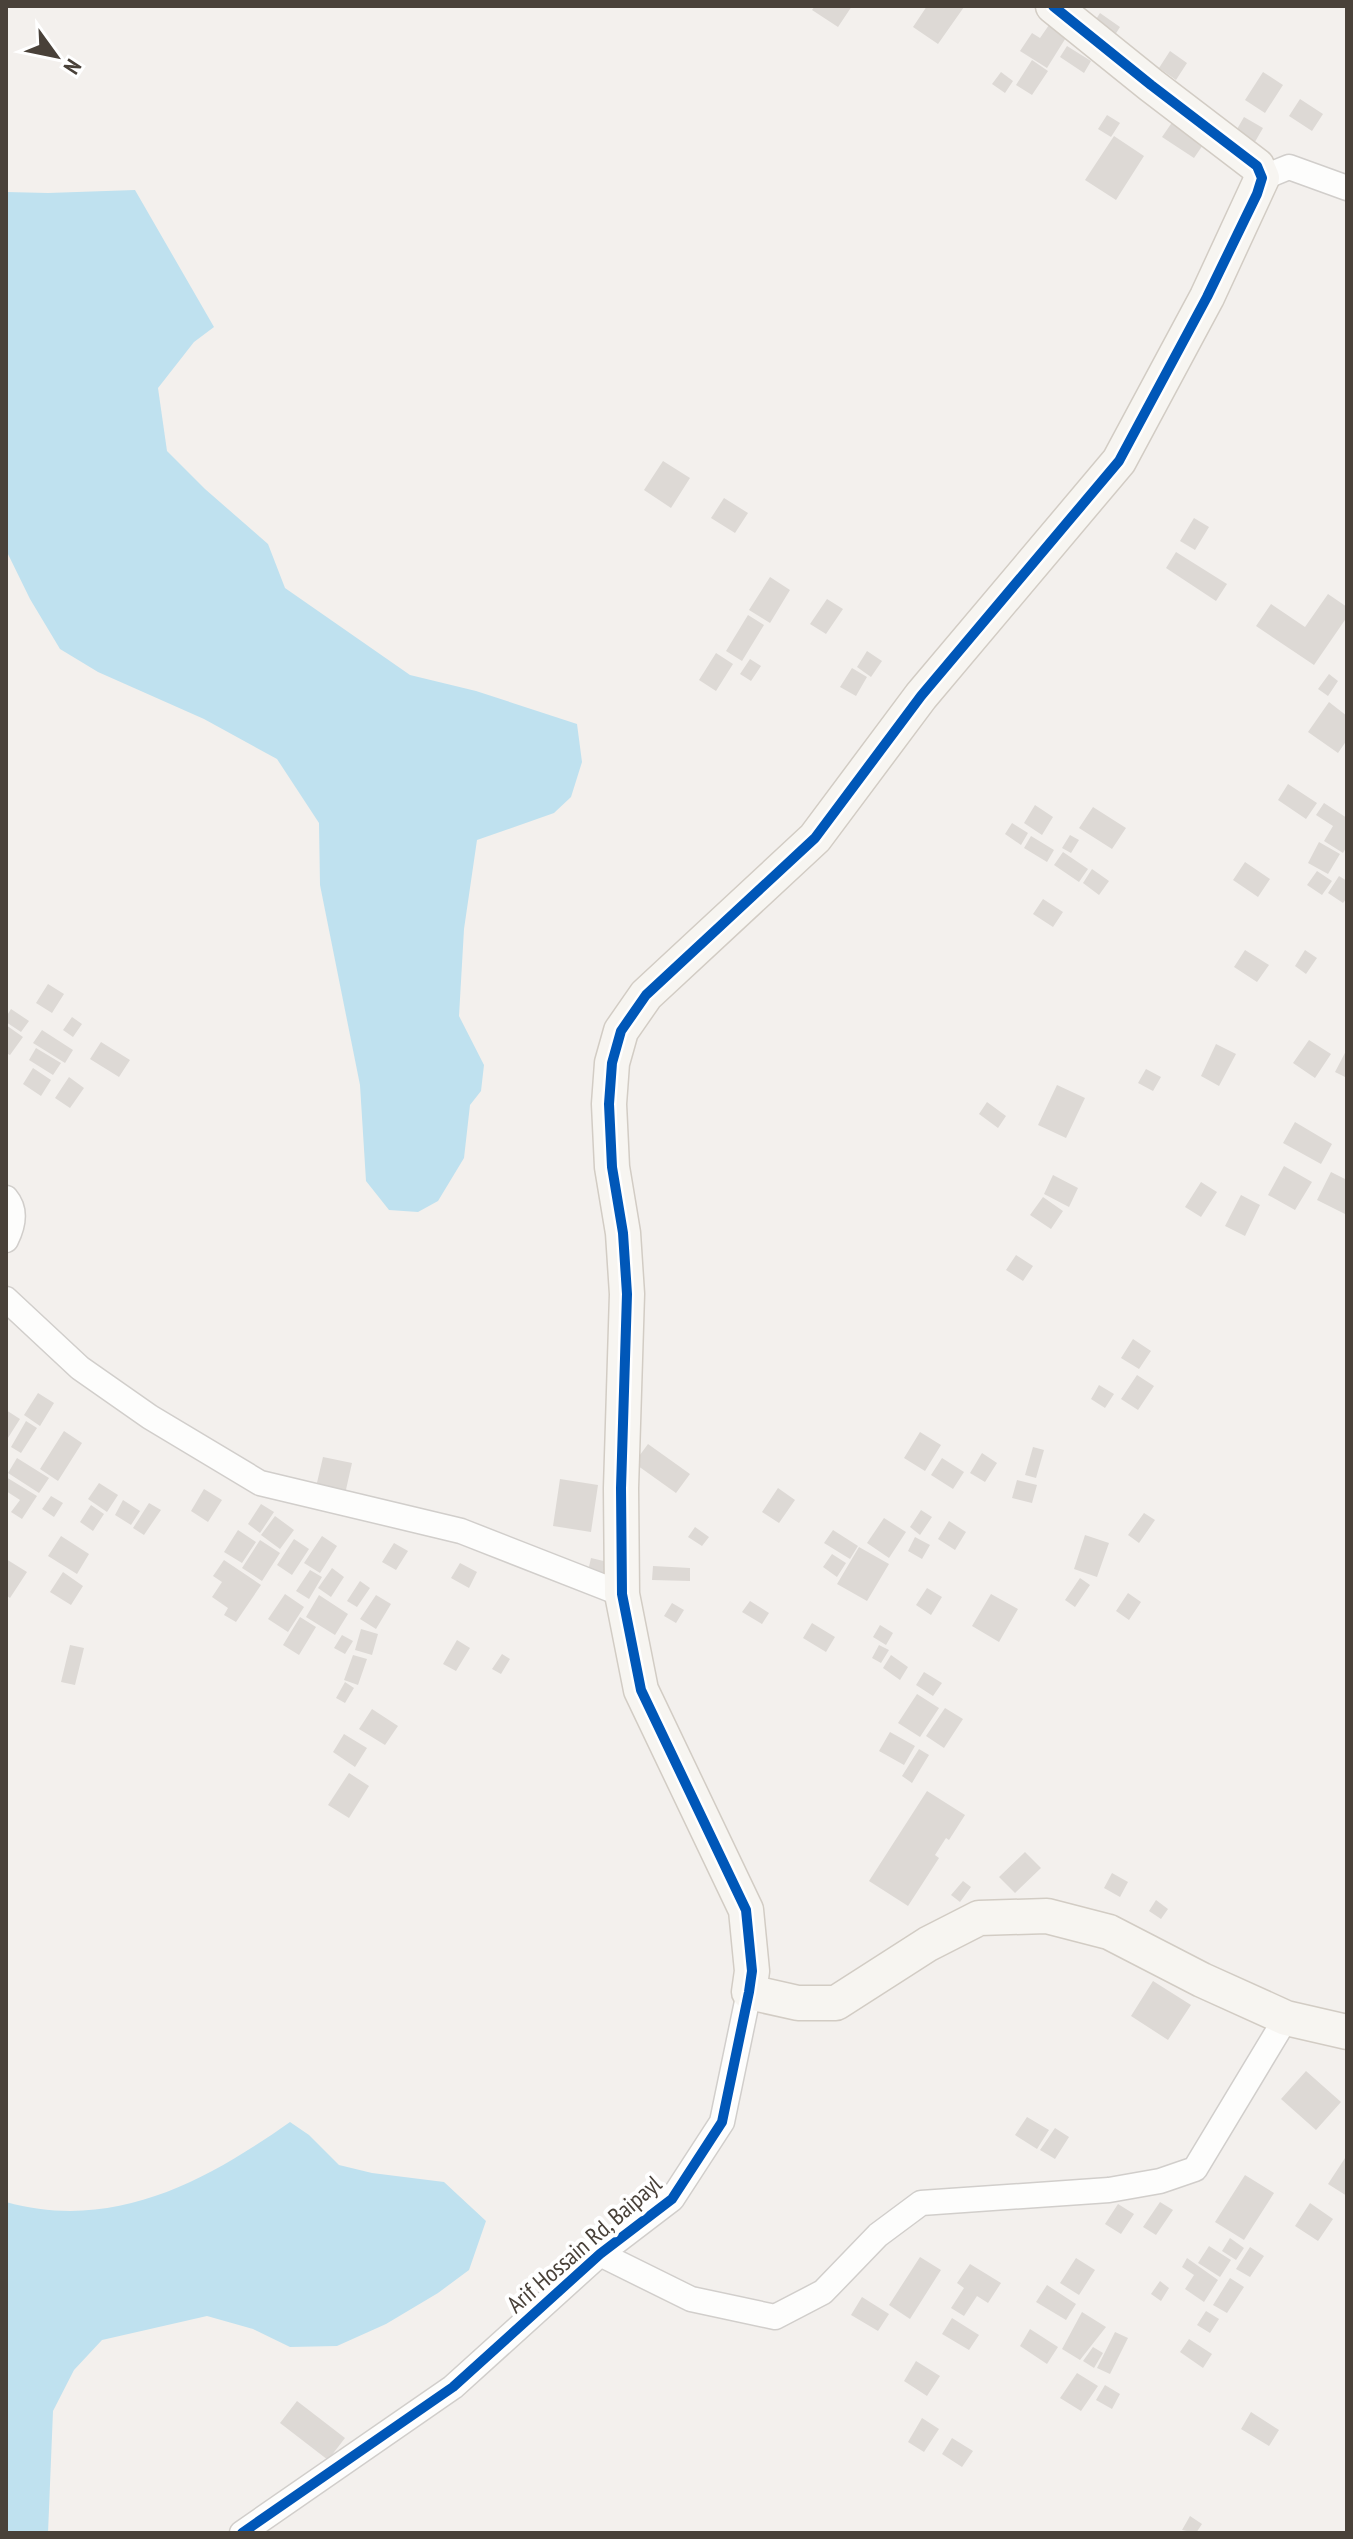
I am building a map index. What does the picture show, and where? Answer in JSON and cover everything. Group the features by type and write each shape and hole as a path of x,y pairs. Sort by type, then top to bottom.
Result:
{"street":[{"path":"1053,6 1257,166 1262,178 1289,167 1347,188"},
{"name":"Arif Hossain Rd, Baipayl","path":"242,2533 270,2526 453,2387 600,2254 672,2199 722,2122 752,1971 746,1910 641,1690 622,1594 621,1488 627,1294 623,1233 612,1167 609,1104 612,1063 621,1031 646,995 815,838 921,696 1119,461 1207,297 1262,178"},
{"path":"6,1198 10,1201 14,1218 6,1240"},
{"path":"6,1299 80,1368 150,1417 260,1483 461,1531 622,1594"},
{"path":"749,1992 798,2003 836,2003 928,1944 979,1918 1047,1916 1109,1932 1202,1980 1286,2018 1347,2032"},
{"path":"600,2254 691,2299 775,2317 823,2292 878,2235 921,2203 1109,2190 1160,2181 1195,2169 1286,2018"}],"water":[{"path":"135,190 214,327 194,342 158,388 167,451 268,544 285,588 410,675 476,691 577,724 582,762 571,797 554,813 477,840 464,929 459,1016 484,1065 481,1091 470,1105 464,1158 438,1201 418,1212 389,1210 366,1181 360,1085 320,885 319,823 277,759 204,719 98,672 60,649 6,550 6,192"},
{"path":"290,2122 309,2135 339,2165 372,2173 444,2182 486,2221 469,2270 386,2324 337,2346 290,2347 253,2329 207,2316 102,2340 74,2370 53,2411 48,2533 6,2533 6,2202 45,2210 84,2211 120,2206 156,2196 225,2164"}],"building":[{"path":"815,6 852,6 838,27 812,10"},
{"path":"927,6 964,7 938,44 913,27"},
{"path":"1100,13 1120,27 1113,38 1093,24"},
{"path":"1049,25 1067,36 1047,68 1020,51 1032,33 1040,38"},
{"path":"1067,46 1091,61 1084,73 1060,57"},
{"path":"1170,51 1187,63 1176,80 1159,68"},
{"path":"1032,60 1048,71 1032,95 1016,85"},
{"path":"1001,72 1013,81 1005,93 992,84"},
{"path":"1263,72 1283,85 1265,113 1245,100"},
{"path":"1300,99 1323,114 1312,131 1289,116"},
{"path":"1107,115 1120,123 1111,137 1098,129"},
{"path":"1244,117 1263,128 1252,147 1233,136"},
{"path":"1173,121 1205,142 1194,158 1162,137"},
{"path":"1114,136 1144,156 1116,200 1085,180"},
{"path":"663,461 690,478 671,508 644,490"},
{"path":"724,498 748,513 735,533 711,518"},
{"path":"1194,518 1209,527 1195,550 1180,541"},
{"path":"1176,552 1227,584 1216,601 1166,568"},
{"path":"770,577 790,590 770,623 749,610"},
{"path":"1328,594 1347,607 1347,617 1314,665 1256,626 1271,604 1305,627"},
{"path":"827,599 843,609 826,634 810,624"},
{"path":"748,615 764,625 742,661 726,651"},
{"path":"867,651 882,661 871,677 857,667"},
{"path":"716,653 733,664 716,691 699,680"},
{"path":"750,659 761,666 751,681 740,674"},
{"path":"852,668 867,677 856,696 840,687"},
{"path":"1329,674 1338,681 1328,696 1318,689"},
{"path":"1329,702 1347,716 1347,740 1338,753 1308,732"},
{"path":"1288,784 1317,803 1306,819 1278,800"},
{"path":"1324,803 1347,818 1347,846 1343,853 1324,841 1333,826 1316,815"},
{"path":"1035,805 1053,817 1042,835 1024,823"},
{"path":"1093,807 1126,828 1112,849 1079,828"},
{"path":"1012,823 1028,833 1021,845 1005,834"},
{"path":"1070,835 1079,840 1071,853 1062,848"},
{"path":"1031,836 1054,850 1047,862 1024,848"},
{"path":"1319,842 1340,854 1328,874 1308,863"},
{"path":"1063,852 1088,869 1079,882 1054,865"},
{"path":"1245,862 1270,879 1258,897 1233,880"},
{"path":"1092,869 1109,881 1099,895 1083,883"},
{"path":"1317,871 1332,881 1322,895 1307,885"},
{"path":"1339,876 1347,881 1347,898 1343,903 1328,893"},
{"path":"1043,899 1063,912 1053,927 1033,914"},
{"path":"1245,950 1269,965 1257,982 1234,967"},
{"path":"1305,950 1317,958 1306,974 1295,966"},
{"path":"48,984 64,994 52,1013 36,1003"},
{"path":"11,1009 29,1021 21,1032 6,1022"},
{"path":"72,1017 82,1024 73,1037 63,1030"},
{"path":"6,1025 23,1037 10,1055 6,1053"},
{"path":"42,1030 73,1050 65,1063 33,1043"},
{"path":"1309,1040 1331,1054 1315,1078 1293,1063"},
{"path":"101,1042 130,1060 119,1077 90,1059"},
{"path":"1216,1044 1236,1054 1219,1086 1201,1076"},
{"path":"36,1048 61,1063 53,1075 29,1060"},
{"path":"1347,1049 1347,1078 1335,1072"},
{"path":"33,1068 51,1080 41,1096 23,1084"},
{"path":"1146,1069 1161,1077 1153,1091 1138,1083"},
{"path":"69,1077 84,1088 70,1108 55,1098"},
{"path":"1057,1085 1085,1098 1066,1138 1038,1125"},
{"path":"987,1102 1006,1116 998,1128 979,1114"},
{"path":"1295,1122 1332,1144 1321,1164 1283,1143"},
{"path":"1284,1166 1312,1182 1295,1210 1268,1195"},
{"path":"1331,1172 1347,1180 1347,1215 1317,1200"},
{"path":"1053,1175 1078,1188 1069,1207 1044,1194"},
{"path":"1201,1182 1217,1192 1201,1217 1185,1207"},
{"path":"1241,1195 1260,1205 1245,1236 1225,1226"},
{"path":"1043,1197 1063,1211 1051,1229 1030,1215"},
{"path":"1016,1255 1033,1266 1023,1281 1006,1270"},
{"path":"1133,1339 1151,1351 1139,1369 1121,1358"},
{"path":"1137,1375 1154,1386 1138,1410 1121,1399"},
{"path":"1099,1385 1114,1394 1105,1408 1091,1399"},
{"path":"38,1393 54,1403 40,1426 24,1415"},
{"path":"6,1410 20,1419 6,1441"},
{"path":"26,1421 37,1428 21,1453 11,1447"},
{"path":"64,1431 82,1443 58,1481 40,1469"},
{"path":"920,1432 941,1445 925,1471 904,1458"},
{"path":"648,1444 690,1474 676,1493 634,1463"},
{"path":"1033,1447 1044,1450 1036,1478 1025,1475"},
{"path":"982,1453 997,1463 985,1482 970,1473"},
{"path":"323,1457 352,1463 345,1494 316,1487"},
{"path":"17,1458 49,1478 39,1493 8,1473"},
{"path":"942,1458 964,1472 953,1489 931,1475"},
{"path":"6,1477 37,1496 22,1519 11,1512 20,1500 6,1491"},
{"path":"560,1479 598,1485 591,1532 553,1526"},
{"path":"1017,1480 1037,1485 1032,1503 1012,1498"},
{"path":"99,1483 118,1495 107,1512 88,1499"},
{"path":"778,1488 795,1500 779,1523 762,1512"},
{"path":"204,1489 222,1500 208,1522 191,1511"},
{"path":"51,1496 63,1503 54,1517 42,1509"},
{"path":"123,1500 140,1511 131,1525 115,1515"},
{"path":"149,1503 161,1510 144,1535 133,1528"},
{"path":"261,1504 274,1512 260,1533 248,1524"},
{"path":"91,1505 104,1514 93,1531 80,1522"},
{"path":"921,1510 932,1517 920,1535 910,1527"},
{"path":"1144,1513 1155,1520 1139,1543 1128,1535"},
{"path":"275,1516 294,1530 280,1549 261,1535"},
{"path":"884,1518 906,1532 889,1558 867,1543"},
{"path":"949,1521 966,1532 955,1550 938,1539"},
{"path":"695,1527 709,1537 702,1546 688,1537"},
{"path":"238,1530 256,1542 242,1563 224,1552"},
{"path":"833,1530 858,1546 850,1559 824,1543"},
{"path":"1085,1535 1109,1543 1097,1577 1074,1569"},
{"path":"61,1536 89,1554 77,1574 48,1556"},
{"path":"322,1536 337,1546 320,1573 304,1563"},
{"path":"915,1537 930,1545 922,1559 908,1551"},
{"path":"294,1539 309,1549 292,1575 277,1565"},
{"path":"260,1540 280,1553 262,1581 242,1568"},
{"path":"394,1543 408,1551 396,1570 382,1562"},
{"path":"859,1547 889,1564 867,1601 837,1584"},
{"path":"832,1554 846,1563 837,1577 823,1567"},
{"path":"591,1558 612,1563 608,1576 588,1571"},
{"path":"6,1559 27,1572 10,1598 6,1595"},
{"path":"224,1560 261,1585 236,1622 224,1615 228,1608 212,1597 222,1582 213,1576"},
{"path":"460,1563 477,1572 469,1588 451,1578"},
{"path":"653,1566 690,1568 690,1581 652,1580"},
{"path":"332,1568 344,1577 331,1597 318,1588"},
{"path":"310,1570 322,1577 309,1599 296,1591"},
{"path":"63,1572 83,1586 71,1605 50,1592"},
{"path":"1080,1578 1090,1585 1075,1607 1065,1600"},
{"path":"360,1581 370,1588 357,1607 347,1601"},
{"path":"927,1588 942,1597 931,1615 916,1605"},
{"path":"1128,1593 1141,1602 1129,1620 1116,1611"},
{"path":"285,1594 304,1607 288,1632 268,1619"},
{"path":"991,1594 1018,1609 999,1642 972,1626"},
{"path":"319,1595 348,1614 335,1635 306,1617"},
{"path":"376,1595 391,1604 376,1629 360,1619"},
{"path":"750,1601 769,1613 762,1624 742,1612"},
{"path":"672,1603 684,1610 676,1623 664,1616"},
{"path":"300,1617 316,1627 299,1655 283,1645"},
{"path":"812,1623 835,1637 826,1652 803,1638"},
{"path":"880,1625 893,1633 886,1645 873,1637"},
{"path":"361,1629 378,1634 372,1655 355,1650"},
{"path":"342,1635 353,1641 345,1654 334,1648"},
{"path":"457,1640 470,1648 456,1671 443,1664"},
{"path":"70,1645 84,1648 75,1685 61,1682"},
{"path":"879,1645 889,1650 881,1663 872,1658"},
{"path":"502,1654 510,1659 501,1674 492,1669"},
{"path":"353,1655 367,1659 358,1685 344,1680"},
{"path":"891,1655 908,1667 900,1680 883,1668"},
{"path":"924,1672 942,1683 933,1696 916,1685"},
{"path":"345,1682 354,1688 345,1703 336,1698"},
{"path":"917,1694 939,1708 920,1737 898,1723"},
{"path":"945,1708 963,1719 944,1748 926,1736"},
{"path":"372,1709 398,1726 385,1745 359,1729"},
{"path":"890,1732 915,1746 904,1765 879,1751"},
{"path":"344,1734 367,1748 355,1767 333,1752"},
{"path":"919,1749 929,1755 912,1783 902,1776"},
{"path":"349,1773 369,1786 349,1818 328,1805"},
{"path":"927,1791 965,1815 935,1855 939,1858 908,1906 869,1881"},
{"path":"1025,1852 1041,1868 1015,1893 999,1877"},
{"path":"1112,1873 1128,1882 1120,1897 1104,1888"},
{"path":"963,1881 971,1887 960,1902 951,1895"},
{"path":"1156,1900 1168,1909 1161,1919 1149,1911"},
{"path":"1153,1981 1191,2005 1168,2040 1131,2016"},
{"path":"1306,2071 1341,2102 1316,2130 1281,2099"},
{"path":"1027,2117 1049,2130 1037,2149 1015,2135"},
{"path":"1055,2128 1069,2137 1055,2159 1040,2150"},
{"path":"1347,2159 1347,2196 1328,2184"},
{"path":"1245,2175 1274,2193 1244,2240 1215,2222"},
{"path":"1160,2202 1173,2210 1156,2235 1143,2227"},
{"path":"1310,2203 1333,2219 1318,2241 1295,2226"},
{"path":"1118,2204 1134,2214 1121,2234 1105,2224"},
{"path":"1230,2238 1244,2248 1236,2260 1222,2251"},
{"path":"1209,2246 1231,2260 1220,2277 1198,2263"},
{"path":"1250,2247 1264,2256 1250,2277 1236,2269"},
{"path":"920,2257 941,2270 910,2319 889,2305"},
{"path":"1076,2258 1095,2270 1079,2295 1060,2283"},
{"path":"1187,2258 1218,2280 1204,2302 1185,2289 1194,2275 1182,2267"},
{"path":"970,2264 1001,2283 988,2303 977,2296 964,2316 951,2308 964,2288 957,2283"},
{"path":"1230,2278 1244,2287 1227,2313 1213,2305"},
{"path":"1160,2281 1169,2288 1161,2301 1151,2294"},
{"path":"1047,2285 1076,2304 1066,2320 1036,2302"},
{"path":"862,2297 889,2314 878,2331 851,2315"},
{"path":"1206,2311 1219,2319 1210,2333 1197,2325"},
{"path":"1082,2312 1106,2327 1080,2360 1062,2349"},
{"path":"952,2318 979,2335 969,2350 942,2334"},
{"path":"1030,2329 1058,2347 1047,2364 1020,2346"},
{"path":"1115,2332 1128,2338 1110,2374 1097,2368"},
{"path":"1189,2339 1212,2354 1203,2368 1180,2352"},
{"path":"1093,2347 1103,2353 1094,2368 1083,2361"},
{"path":"916,2361 940,2376 927,2396 904,2381"},
{"path":"1077,2373 1098,2386 1081,2411 1060,2398"},
{"path":"1105,2385 1120,2394 1112,2409 1096,2400"},
{"path":"297,2401 345,2438 328,2460 280,2423"},
{"path":"1251,2412 1279,2430 1269,2446 1241,2429"},
{"path":"922,2418 939,2429 924,2452 908,2442"},
{"path":"952,2438 973,2451 962,2467 942,2454"},
{"path":"1190,2516 1202,2524 1196,2533 1182,2530"}],"cycle path":[{"path":"242,2533 453,2387 600,2254 672,2199 722,2122 752,1971 746,1910 641,1690 622,1594 621,1488 627,1294 623,1233 612,1167 609,1104 612,1063 621,1031 646,995 815,838 921,696 1119,461 1207,297 1257,194 1262,178 1257,166 1053,6"}]}
